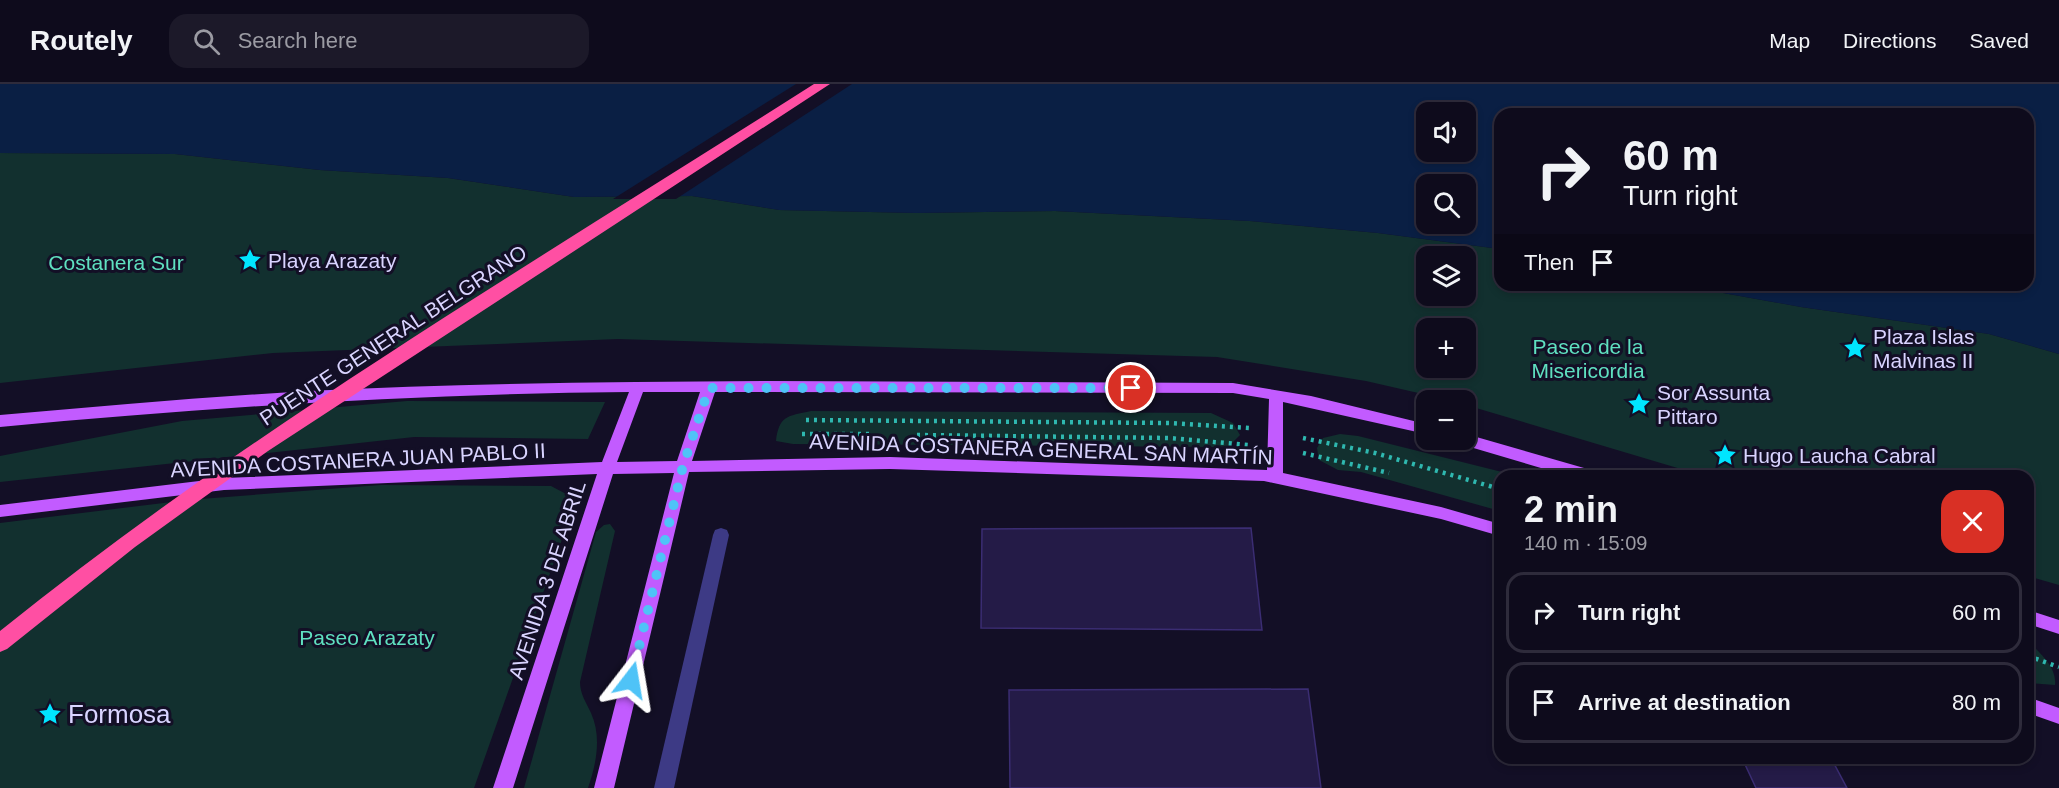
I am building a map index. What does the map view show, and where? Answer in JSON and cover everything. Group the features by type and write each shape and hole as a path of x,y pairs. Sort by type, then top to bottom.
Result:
{"highway":[{"name":"PUENTE GENERAL BELGRANO","path":"0,643 108,556 213,479 453,321 823,84"}],"main road":[{"path":"0,421 312,394 638,387 1233,388 1276,395 1416,426"},
{"name":"AVENIDA 3 DE ABRIL","path":"503,788 607,468 638,387"},
{"path":"604,788 683,466 709,388"},
{"path":"1275,477 1276,395"},
{"path":"1476,443 1570,470"},
{"name":"AVENIDA COSTANERA GENERAL SAN MARTÍN","path":"683,466 890,463 1275,477 1441,513 1494,528"},
{"name":"AVENIDA COSTANERA JUAN PABLO II","path":"0,511 224,484 683,466"},
{"path":"2034,619 2059,627"},
{"path":"2034,707 2059,716"}],"street":[{"path":"664,788 721,535"}],"path":[{"path":"806,420 1169,423 1276,432 1375,453 1494,487"},
{"path":"2034,658 2059,666"}],"green space":[{"path":"0,153 175,154 320,170 448,178 574,197 692,196 780,210 916,213 1055,211 1250,221 1378,233 1494,248 1494,291 1712,291 1801,307 1989,334 2059,354 2059,585 2034,578 2034,470 1684,470 1476,408 1476,390 1416,390 1416,392 1366,381 1217,357 618,339 273,353 0,383"},
{"path":"407,401 605,402 588,439 414,437 0,482 0,456 182,421"},
{"path":"811,411 1211,413 1233,423 1240,435 1229,446 1213,447 793,444 776,441 779,426 786,418"},
{"path":"1340,434 1358,436 1494,470 1494,509 1361,472 1338,470 1319,460 1317,448 1323,438"},
{"name":"Paseo Arazaty","path":"381,485 551,486 568,495 572,511 474,788 0,788 0,523 188,500"},
{"path":"610,524 615,531 580,682 582,694 594,722 597,741 588,788 524,788 596,532 604,525"},
{"path":"2034,647 2050,666 2055,685 2034,683"}],"water":[{"path":"0,84 2059,84 2059,354 1989,334 1801,307 1712,291 2034,291 2034,108 1494,108 1494,248 1378,233 1250,221 1055,211 916,213 779,210 692,196 574,197 448,178 320,170 175,154 0,153"}],"pier":[{"path":"796,84 852,84 676,199 613,199"}],"building":[{"path":"1251,528 1262,630 981,628 982,529"},
{"path":"1308,689 1321,788 1010,788 1009,690"},
{"path":"1745,764 1834,764 1847,788 1756,788"}],"place":[{"name":"Playa Arazaty","path":"250,260"},
{"name":"Plaza Islas Malvinas II","path":"1855,348"},
{"name":"Sor Assunta Pittaro","path":"1639,404"},
{"name":"Hugo Laucha Cabral","path":"1725,455"},
{"name":"Formosa","path":"50,714"}],"route":[{"path":"631,680 683,466 709,388 1131,388"}],"park label":[{"name":"Costanera Sur","path":"116,262"},
{"name":"Paseo de la Misericordia","path":"1588,358"}]}
